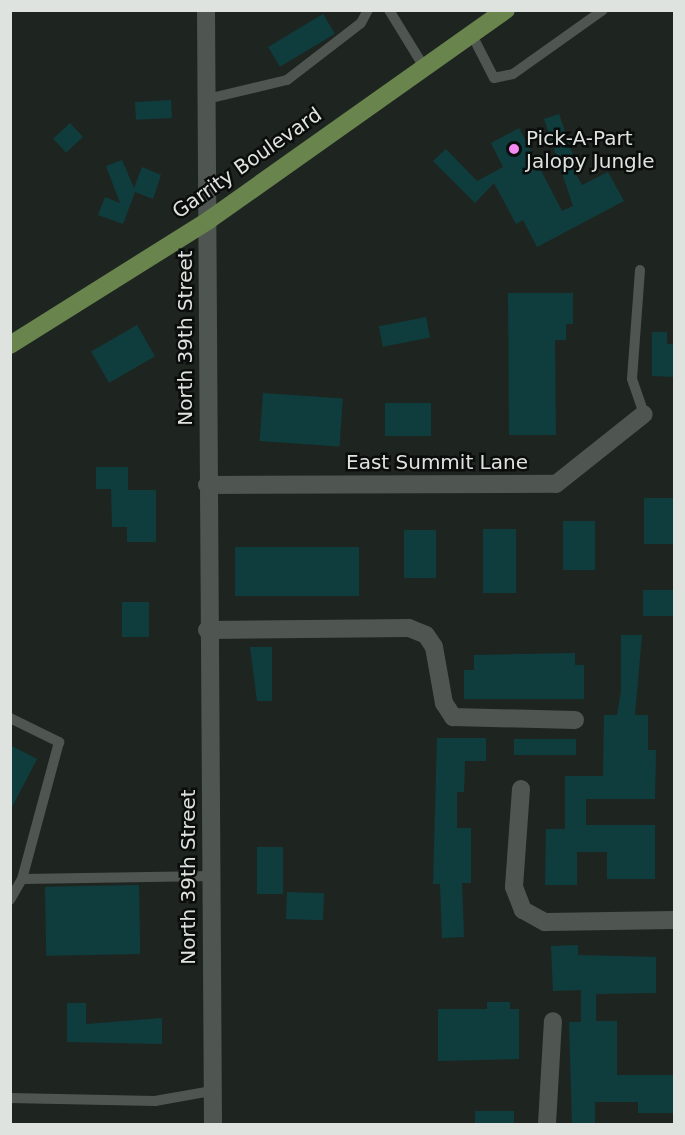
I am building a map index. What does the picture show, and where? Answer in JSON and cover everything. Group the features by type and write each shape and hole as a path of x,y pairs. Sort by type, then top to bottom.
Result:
{"main road":[{"name":"Garrity Boulevard","path":"10,345 208,220 506,10"}],"street":[{"name":"North 39th Street","path":"206,10 207,630 212,876 213,1125"},
{"name":"East Summit Lane","path":"207,485 556,484 644,414"},
{"path":"207,630 409,628 426,636 434,647 444,704 453,717 575,720"},
{"path":"521,789 514,886 524,910 545,922 675,920"},
{"path":"547,1125 553,1021"}],"lane":[{"path":"207,99 288,80 361,23 368,10"},
{"path":"389,10 424,67"},
{"path":"472,35 494,78 513,74 603,10"},
{"path":"640,270 632,379 644,414"},
{"path":"10,718 59,742 22,879 10,900"},
{"path":"22,879 212,876"},
{"path":"10,1098 155,1101 212,1091"}],"building":[{"path":"323,14 335,34 280,67 268,47"},
{"path":"171,100 172,118 136,120 135,102"},
{"path":"559,114 573,155 567,158 582,185 608,172 624,201 537,247 523,220 516,224 494,183 475,203 433,161 446,149 477,181 503,167 491,143 519,128 562,211 573,206 544,119"},
{"path":"70,123 83,137 66,153 53,139"},
{"path":"122,160 134,188 142,167 161,175 153,199 135,192 123,224 98,215 105,197 120,203 106,166"},
{"path":"508,293 573,293 573,324 566,324 566,340 555,340 556,435 509,435"},
{"path":"426,317 430,338 383,347 379,326"},
{"path":"137,325 155,356 109,383 91,352"},
{"path":"652,332 667,332 667,344 675,344 675,377 652,376"},
{"path":"263,393 343,399 339,446 260,441"},
{"path":"385,403 431,403 431,436 385,436"},
{"path":"96,467 128,467 128,490 156,490 156,542 127,542 127,527 112,527 111,489 96,489"},
{"path":"644,498 674,498 674,544 644,544"},
{"path":"563,521 595,521 595,570 563,570"},
{"path":"483,529 516,529 516,593 483,593"},
{"path":"404,530 436,530 436,578 404,578"},
{"path":"235,547 359,547 359,596 235,596"},
{"path":"643,590 674,590 674,616 643,616"},
{"path":"122,602 149,602 149,637 122,637"},
{"path":"621,635 642,635 635,715 648,715 648,750 656,750 655,799 586,799 586,825 655,825 655,879 607,879 607,852 577,852 577,885 545,885 546,829 565,829 565,776 603,776 604,715 617,715 621,691"},
{"path":"250,647 272,647 272,701 257,701"},
{"path":"575,653 575,665 584,665 584,699 464,699 464,670 474,670 474,655"},
{"path":"437,738 486,738 486,761 465,761 464,792 457,792 457,828 471,828 471,883 462,883 464,937 442,938 440,884 433,884"},
{"path":"514,739 576,739 576,755 514,755"},
{"path":"10,745 37,759 10,811"},
{"path":"257,847 283,847 283,894 257,894"},
{"path":"139,885 140,954 46,956 45,887"},
{"path":"287,892 324,893 323,920 286,919"},
{"path":"578,945 578,955 656,957 656,993 596,994 596,1021 617,1021 617,1075 675,1075 675,1113 638,1113 638,1102 595,1102 595,1125 572,1125 569,1022 581,1022 581,990 553,991 551,946"},
{"path":"487,1002 510,1002 510,1009 519,1009 519,1059 438,1061 438,1009 487,1009"},
{"path":"67,1003 86,1003 86,1024 162,1018 162,1044 67,1042"},
{"path":"475,1111 514,1111 514,1124 475,1124"}],"place":[{"name":"Pick-A-Part Jalopy Jungle","path":"514,149"}]}
